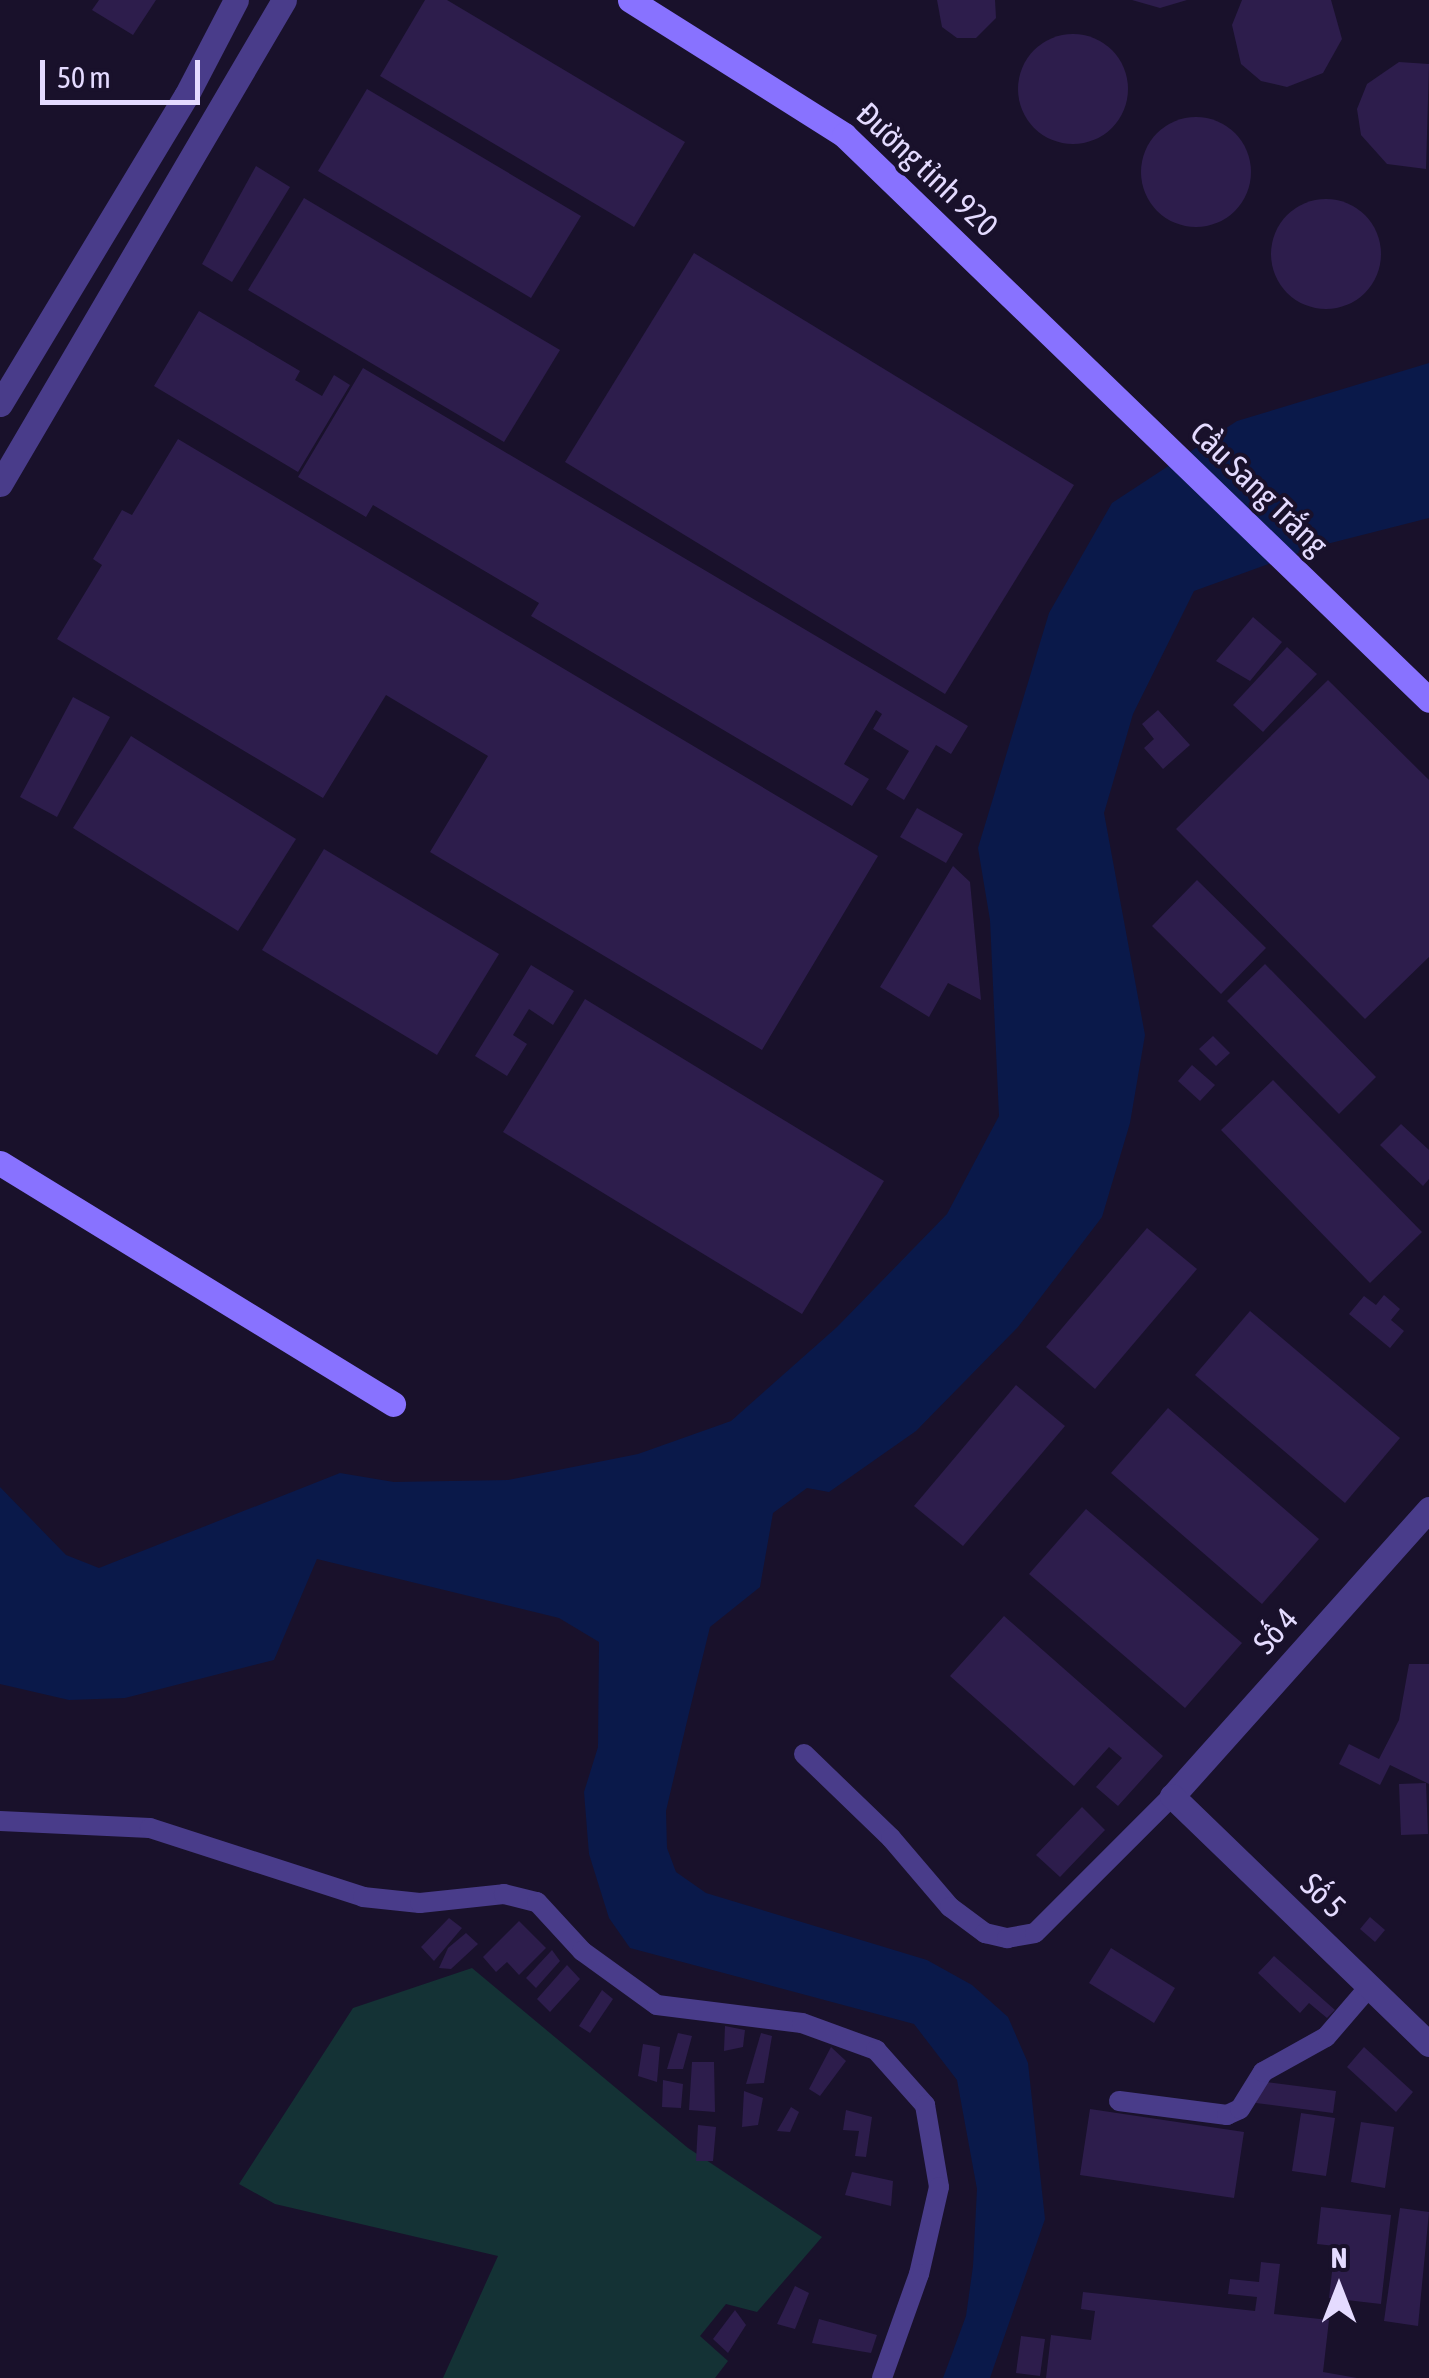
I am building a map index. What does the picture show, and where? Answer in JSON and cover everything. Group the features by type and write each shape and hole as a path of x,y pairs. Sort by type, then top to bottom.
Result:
{"main road":[{"name":"Đường tỉnh 920","path":"630,0 844,135 1149,428"},
{"name":"Cầu Sang Trắng","path":"1149,428 1429,700"},
{"path":"0,1162 394,1404"}],"street":[{"path":"0,404 186,96 236,0"},
{"path":"0,484 284,0"},
{"name":"Số 4","path":"1172,1796 1429,1509"},
{"path":"804,1754 891,1838 950,1907 985,1933 1006,1938 1036,1933 1172,1796"},
{"name":"Số 5","path":"1172,1796 1429,2044"},
{"path":"0,1821 150,1828 363,1897 420,1904 504,1894 536,1902 594,1961 658,2005 802,2023 876,2050 925,2104 939,2187 936,2215 882,2378"},
{"path":"1118,2100 1227,2114 1240,2109 1263,2072 1326,2037 1370,1986"}],"green space":[{"path":"472,1968 688,2148 822,2237 757,2312 726,2304 700,2336 728,2361 715,2378 443,2378 498,2256 275,2204 239,2184 353,2008"}],"water":[{"path":"1429,363 1429,518 1315,547 1194,591 1133,714 1104,813 1145,1035 1130,1123 1102,1217 1018,1327 916,1431 829,1492 807,1488 773,1513 760,1587 710,1627 688,1717 666,1811 667,1848 676,1872 706,1893 927,1960 972,1985 1008,2017 1028,2063 1045,2219 990,2378 943,2378 966,2316 977,2189 957,2080 914,2024 630,1948 609,1918 589,1854 584,1792 598,1747 599,1642 559,1618 317,1559 274,1660 125,1698 69,1700 0,1684 0,1487 66,1555 99,1568 340,1473 394,1482 508,1480 638,1454 731,1421 837,1327 947,1214 999,1116 990,920 978,848 1049,613 1112,503 1237,421"}],"building":[{"path":"99,0 156,0 133,35 92,10"},
{"path":"425,0 447,0 685,142 634,227 380,76"},
{"path":"937,0 995,0 996,18 976,38 957,38 942,27"},
{"path":"1132,0 1187,0 1160,8"},
{"path":"1242,0 1331,0 1342,39 1323,73 1287,87 1261,81 1241,64 1232,25"},
{"path":"1073,34 1094,38 1112,50 1124,68 1128,89 1124,110 1112,128 1094,140 1073,144 1052,140 1034,128 1022,110 1018,89 1022,68 1034,50 1052,38"},
{"path":"1399,62 1429,64 1426,169 1387,164 1361,135 1357,109 1367,84"},
{"path":"367,89 581,216 531,298 318,171"},
{"path":"1196,117 1217,121 1235,133 1247,151 1251,172 1247,193 1235,211 1217,223 1196,227 1175,223 1157,211 1145,193 1141,172 1145,151 1157,133 1175,121"},
{"path":"256,166 290,187 232,282 202,264"},
{"path":"304,198 560,350 504,442 248,290"},
{"path":"1326,199 1347,203 1365,215 1377,233 1381,254 1377,275 1365,293 1347,305 1326,309 1305,305 1287,293 1275,275 1271,254 1275,233 1287,215 1305,203"},
{"path":"694,253 1074,485 945,694 565,462"},
{"path":"199,311 300,371 295,380 322,396 334,375 350,385 298,472 154,386"},
{"path":"363,368 968,726 951,754 936,745 904,800 886,789 909,751 873,729 882,714 876,710 844,764 869,779 852,806 531,616 539,603 373,505 366,517 298,477"},
{"path":"178,439 878,856 762,1050 430,852 488,756 386,695 323,798 57,639 102,565 93,559 122,510 132,515"},
{"path":"1253,617 1282,642 1250,681 1216,661"},
{"path":"1287,647 1317,674 1263,732 1233,705"},
{"path":"1328,680 1429,780 1429,957 1365,1019 1176,829"},
{"path":"73,697 110,717 57,817 20,797"},
{"path":"1158,710 1190,745 1163,769 1144,748 1154,739 1142,724"},
{"path":"131,736 296,839 238,931 73,828"},
{"path":"917,808 963,834 946,863 900,837"},
{"path":"324,849 499,954 437,1055 262,950"},
{"path":"953,866 970,882 981,1000 948,983 929,1017 880,987"},
{"path":"1197,880 1266,948 1221,994 1152,926"},
{"path":"1265,964 1376,1077 1339,1114 1227,1001"},
{"path":"531,965 574,991 553,1025 529,1009 513,1035 527,1044 507,1076 475,1056"},
{"path":"585,999 884,1181 802,1314 503,1132"},
{"path":"1213,1036 1230,1053 1216,1066 1199,1049"},
{"path":"1192,1065 1215,1085 1200,1101 1178,1081"},
{"path":"1273,1080 1422,1232 1370,1283 1221,1130"},
{"path":"1401,1124 1429,1150 1429,1179 1423,1186 1380,1145"},
{"path":"1147,1228 1197,1269 1095,1389 1046,1347"},
{"path":"1384,1295 1400,1309 1391,1320 1404,1331 1390,1348 1349,1314 1364,1296 1376,1305"},
{"path":"1250,1311 1400,1438 1345,1503 1195,1375"},
{"path":"1016,1385 1065,1426 963,1546 914,1506"},
{"path":"1168,1408 1319,1539 1262,1604 1111,1473"},
{"path":"1086,1509 1242,1643 1185,1708 1029,1574"},
{"path":"1004,1616 1163,1756 1118,1806 1096,1787 1122,1758 1109,1747 1074,1786 950,1676"},
{"path":"1409,1664 1429,1664 1429,1784 1390,1765 1380,1785 1339,1764 1349,1744 1379,1759 1399,1720"},
{"path":"1426,1783 1428,1834 1401,1835 1399,1784"},
{"path":"1082,1807 1105,1830 1060,1877 1036,1855"},
{"path":"1370,1917 1385,1930 1375,1942 1360,1929"},
{"path":"449,1918 462,1928 434,1961 421,1947"},
{"path":"519,1921 546,1948 519,1975 507,1962 496,1972 483,1957"},
{"path":"466,1933 478,1944 451,1969 439,1968 448,1948"},
{"path":"1111,1948 1175,1988 1154,2023 1089,1983"},
{"path":"552,1950 560,1961 536,1988 526,1978"},
{"path":"1274,1956 1335,2010 1327,2018 1309,2003 1300,2013 1258,1973"},
{"path":"567,1965 580,1979 550,2012 537,1999"},
{"path":"602,1990 613,1999 590,2033 579,2026"},
{"path":"725,2026 745,2030 743,2047 724,2051"},
{"path":"678,2033 692,2036 683,2069 667,2069"},
{"path":"761,2033 772,2036 764,2083 746,2084"},
{"path":"643,2044 660,2047 657,2082 638,2076"},
{"path":"831,2047 846,2061 820,2096 809,2089"},
{"path":"1364,2047 1413,2092 1396,2112 1347,2067"},
{"path":"692,2062 714,2062 715,2112 689,2110"},
{"path":"663,2080 683,2084 681,2108 662,2107"},
{"path":"1258,2081 1336,2091 1333,2113 1256,2103"},
{"path":"744,2091 763,2098 758,2125 742,2127"},
{"path":"791,2107 799,2112 790,2132 777,2131"},
{"path":"1090,2109 1244,2132 1234,2198 1080,2175"},
{"path":"846,2110 872,2117 866,2157 855,2156 859,2131 843,2130"},
{"path":"1301,2113 1335,2118 1326,2176 1292,2171"},
{"path":"1361,2122 1394,2127 1385,2188 1351,2182"},
{"path":"698,2125 716,2127 713,2161 696,2161"},
{"path":"852,2172 893,2181 891,2206 845,2195"},
{"path":"1321,2207 1391,2215 1381,2304 1329,2298 1335,2246 1317,2244"},
{"path":"1400,2208 1429,2212 1418,2326 1384,2321"},
{"path":"1261,2262 1280,2264 1274,2314 1329,2320 1323,2372 1357,2378 1046,2378 1051,2335 1091,2340 1095,2311 1081,2309 1083,2292 1255,2311 1257,2297 1228,2294 1230,2279 1259,2282"},
{"path":"795,2286 809,2293 795,2329 777,2324"},
{"path":"735,2310 746,2325 728,2353 713,2339"},
{"path":"819,2319 877,2335 871,2353 812,2343"},
{"path":"1021,2336 1045,2339 1040,2376 1016,2373"}]}
